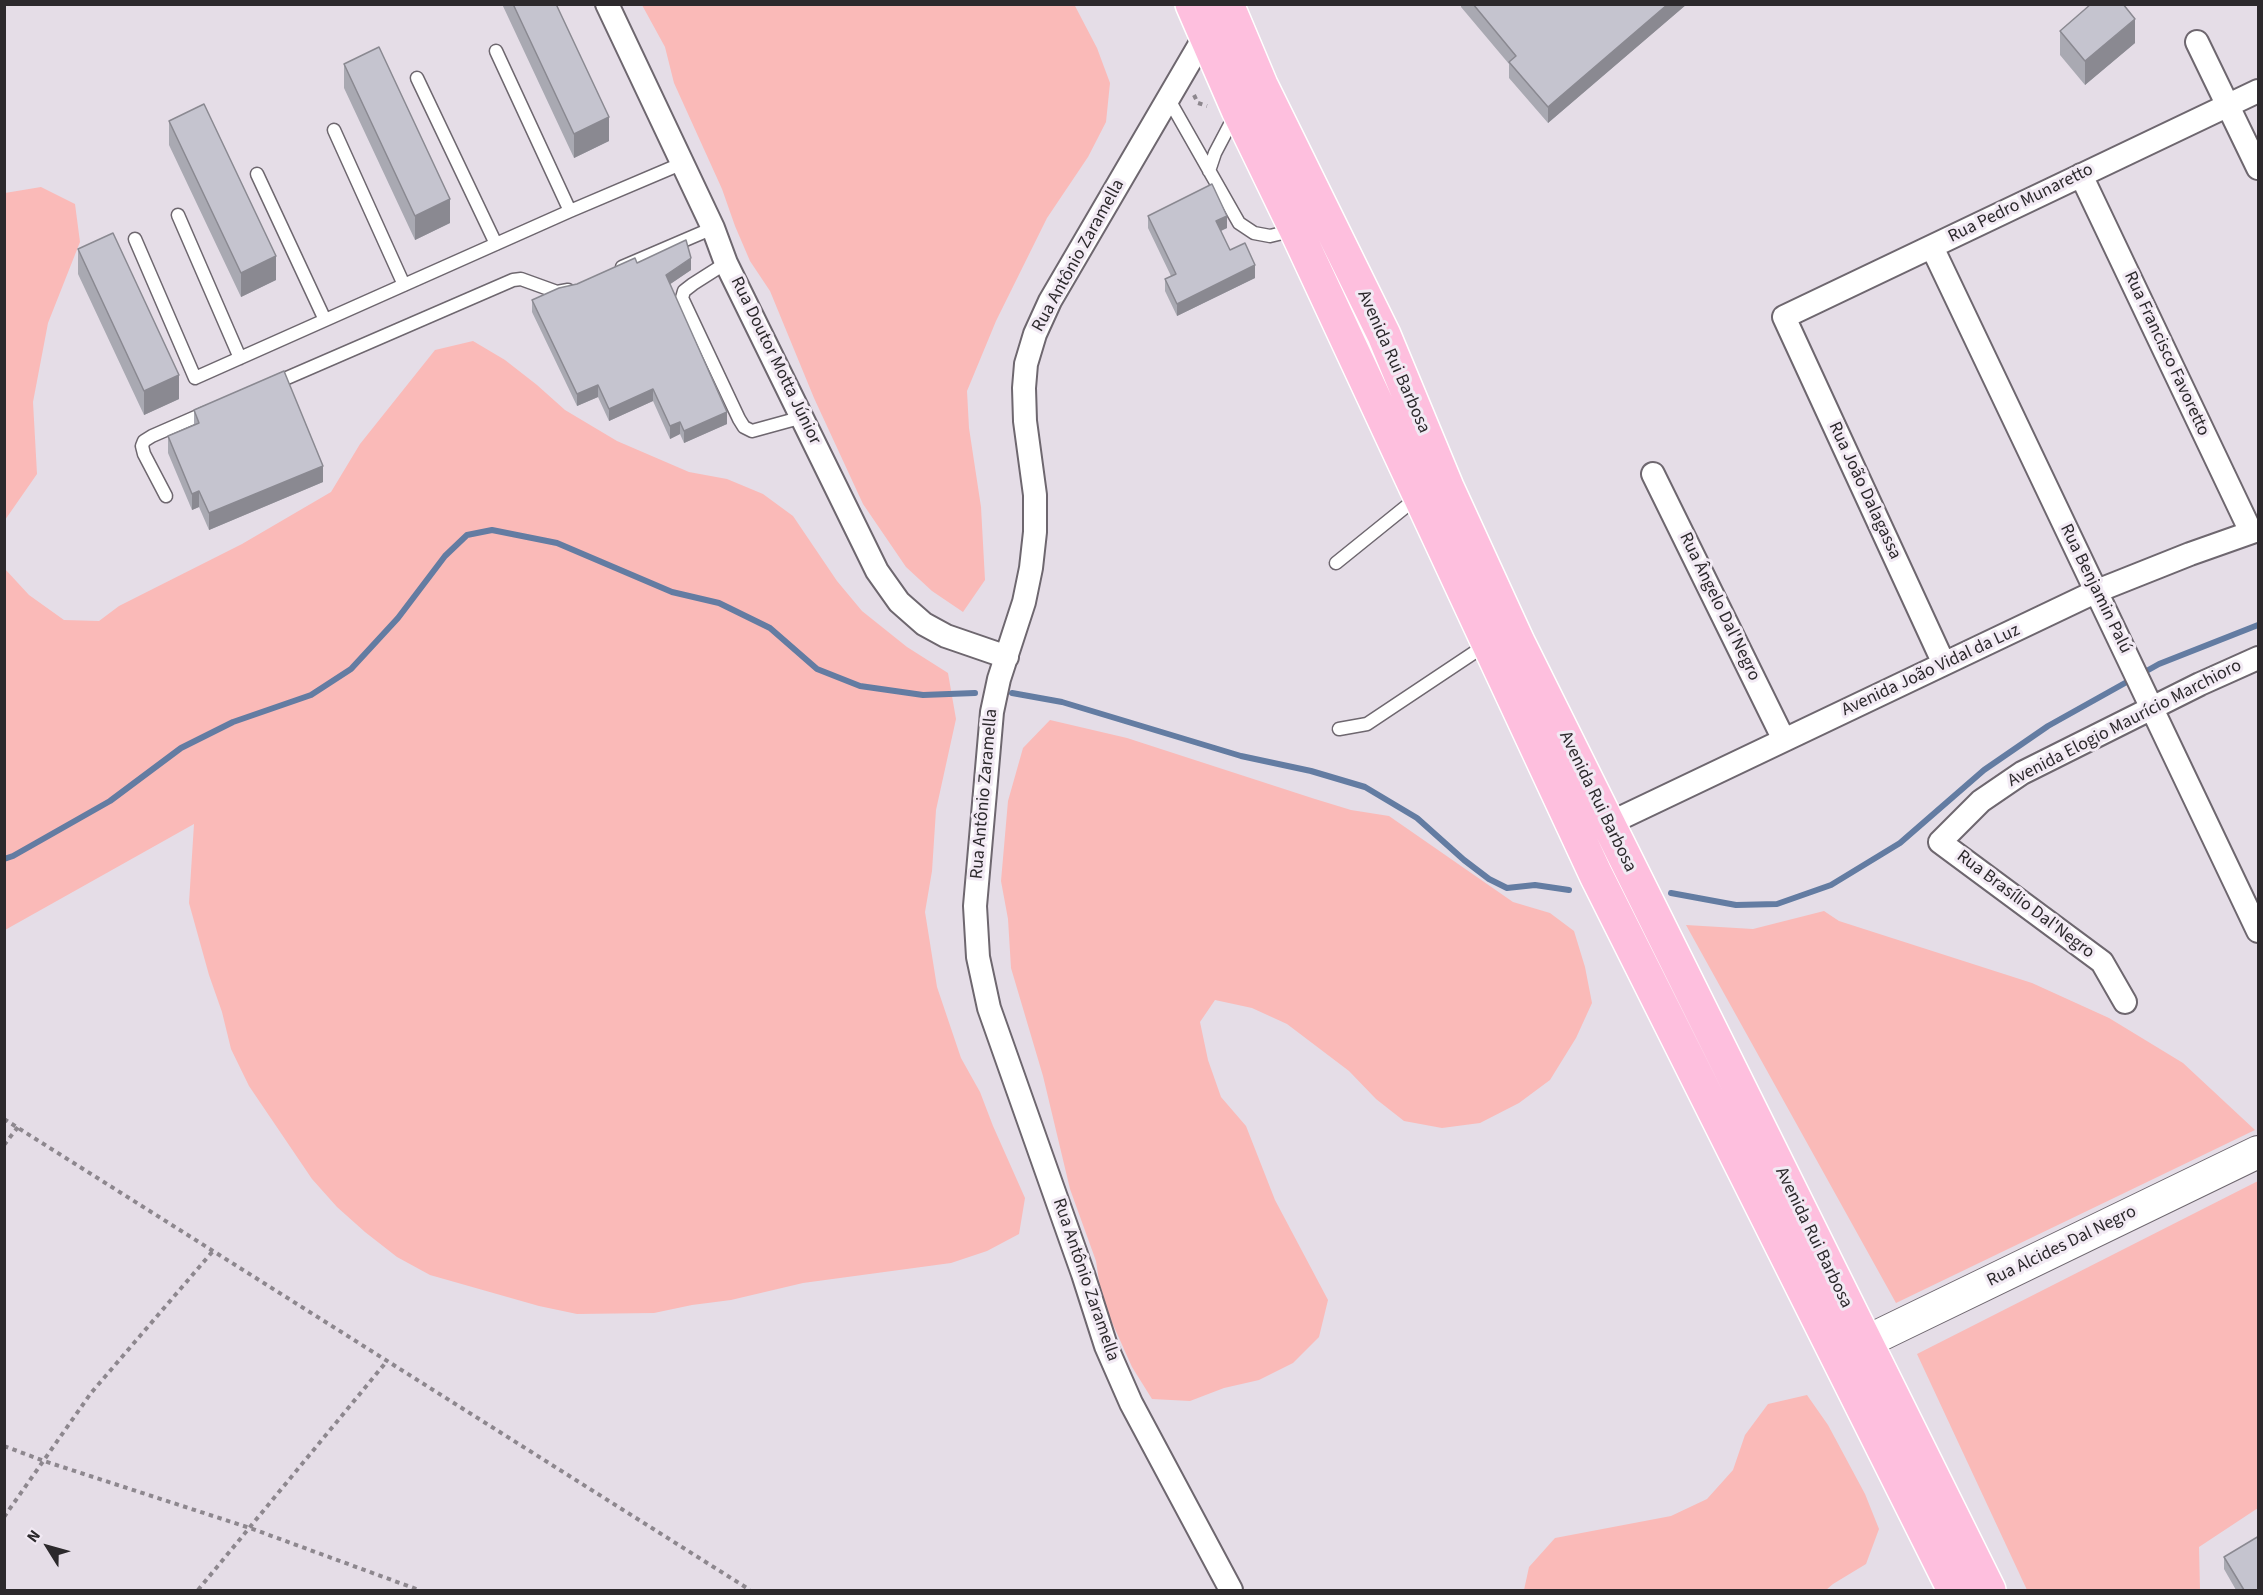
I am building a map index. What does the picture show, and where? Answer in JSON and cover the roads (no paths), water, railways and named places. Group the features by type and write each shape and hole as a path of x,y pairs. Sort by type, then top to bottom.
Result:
{"main road":[{"name":"Avenida Rui Barbosa","path":"1192,4 1238,110 1628,942 1954,1590"},
{"name":"Avenida Rui Barbosa","path":"1225,4 1261,85 1384,335 1485,574 1989,1590"},
{"name":"Rua Alcides Dal Negro","path":"1837,1356 2259,1152"}],"street":[{"name":"Rua Doutor Motta Júnior","path":"607,4 713,228 726,263 877,571 899,602 924,624 946,636 1007,657"},
{"name":"Rua Antônio Zaramella","path":"1225,4 1204,36 1050,301 1035,334 1026,364 1024,399 1035,495 1035,532 1024,602 999,679 992,712 975,906 978,957 988,1008 1083,1274 1106,1346 1131,1403 1232,1590"},
{"path":"2197,42 2259,168"},
{"name":"Rua Pedro Munaretto","path":"1784,317 2259,91"},
{"name":"Rua Francisco Favoretto","path":"2081,175 2254,531"},
{"name":"Rua Benjamin Palú","path":"1932,247 2259,931"},
{"name":"Rua João Dalagassa","path":"1784,317 1944,664"},
{"name":"Rua Ângelo Dal'Negro","path":"1653,474 1784,740"},
{"name":"Avenida João Vidal da Luz","path":"1608,824 2097,591 2254,531"},
{"name":"Avenida Elogio Maurício Marchioro","path":"1940,842 1981,801 2022,773 2149,701 2259,658"},
{"name":"Rua Brasílio Dal'Negro","path":"1940,842 2094,956 2108,970 2125,1002"}],"lane":[{"path":"496,51 570,211"},
{"path":"417,78 496,244"},
{"path":"1168,98 1239,223 1254,233 1270,236 1296,230"},
{"path":"1209,171 1215,153 1238,110"},
{"path":"333,130 404,285"},
{"path":"135,240 195,378 682,163"},
{"path":"257,174 325,320"},
{"path":"178,215 240,358"},
{"path":"606,275 713,228"},
{"path":"726,263 684,291 682,298 739,419 744,427 752,431 803,417"},
{"path":"261,389 513,280 521,279 557,292 584,285"},
{"path":"166,496 144,454 142,446 144,441 218,408"},
{"path":"1336,563 1419,495"},
{"path":"1339,729 1367,724 1488,643"}],"waterway":[{"path":"4,859 110,801 181,748 233,722 311,695 351,669 398,618 445,556 467,535 492,530 557,543 672,592 719,603 770,628 817,669 860,686 923,695 975,693"},
{"path":"1671,893 1736,905 1777,904 1831,885 1900,843 1984,770 2048,726 2159,664 2258,625"},
{"path":"1012,693 1062,702 1241,756 1311,771 1365,787 1417,818 1489,879 1507,888 1535,885 1569,890"}]}
